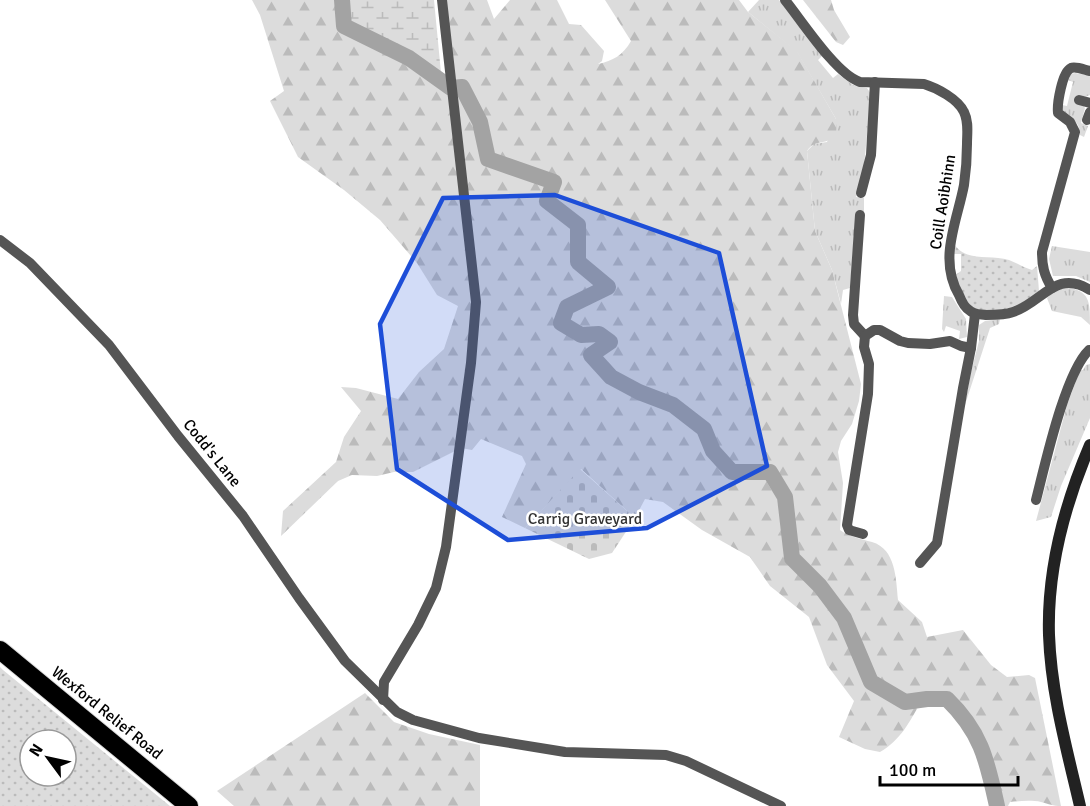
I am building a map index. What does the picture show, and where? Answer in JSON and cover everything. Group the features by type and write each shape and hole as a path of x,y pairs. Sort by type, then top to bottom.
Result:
{"highway":[{"name":"Wexford Relief Road","path":"0,650 189,806"}],"main road":[{"path":"1080,806 1055,694 1049,636 1052,569 1058,537 1068,499 1090,445"}],"street":[{"path":"383,700 384,681 418,625 436,588 446,547 470,374 476,302 442,0"},
{"name":"Coill Aoibhinn","path":"784,0 834,62 851,79 860,82 924,84 955,101 965,113 968,126 966,168 950,248 949,266 952,284 964,305 975,314"},
{"path":"1052,288 1045,277 1042,252 1075,132 1074,126 1058,113 1058,107 1064,76 1067,72 1071,68 1090,71"},
{"path":"861,193 871,155 875,82"},
{"path":"860,215 853,315 854,324 865,336 864,347 869,364 868,394 847,525 849,530 863,534"},
{"name":"Codd's Lane","path":"0,240 30,263 109,345 178,436 243,516 345,661 397,712 413,720 479,738 565,752 666,755 686,761 782,806"},
{"path":"920,563 937,543 975,314 996,315 1014,312 1052,288 1069,283 1077,283 1090,290"},
{"path":"865,336 874,330 880,330 908,343 930,344 950,341 971,348"},
{"path":"1036,500 1067,392 1078,366 1090,348"}],"highlighted area":[{"path":"555,195 719,253 767,466 647,528 508,540 397,469 380,324 443,198"}],"green space":[{"path":"252,0 342,0 344,26 409,58 451,88 442,0 487,0 494,19 510,0 557,0 569,24 581,25 604,51 602,61 598,64 617,57 631,41 605,0 739,0 748,12 797,51 836,119 834,136 816,143 807,151 815,231 832,270 861,384 852,424 841,441 838,452 843,483 840,530 872,542 886,551 893,566 898,600 922,622 927,637 963,630 991,665 1007,677 1029,675 1035,678 1061,806 1030,801 1010,802 1008,806 997,806 981,749 967,723 947,699 922,700 899,736 880,752 865,749 839,737 854,701 827,665 809,617 770,586 750,557 702,530 663,502 645,499 635,518 581,469 525,528 502,517 526,464 522,456 481,439 472,450 461,448 413,472 394,472 377,476 352,475 338,481 281,536 283,511 336,462 344,437 361,411 341,387 356,388 398,399 419,372 444,349 458,306 437,295 417,263 380,220 344,190 298,157 270,101 284,91 260,15"},
{"path":"349,0 434,0 441,73 402,49 350,22"},
{"path":"759,0 779,0 823,55 818,60 833,78 838,74 853,85 867,88 871,94 864,166 856,197 864,198 864,213 856,212 850,288 843,290 841,304 832,270 815,231 807,151 814,144 827,142 836,119 797,52 748,12"},
{"path":"803,0 831,0 834,10 850,37 843,45 836,42"},
{"path":"1071,74 1090,75 1090,95 1085,97 1077,95 1075,101 1085,108 1081,123 1088,126 1084,137 1080,135 1075,121 1063,113 1062,105 1067,106 1073,82 1068,80"},
{"path":"954,244 965,254 972,256 1002,258 1032,270 1037,266 1039,291 1016,306 1006,309 986,311 970,305 954,276 961,271 961,254 954,254"},
{"path":"1052,246 1090,252 1090,282 1076,276 1053,276 1049,259"},
{"path":"1066,287 1084,294 1089,303 1090,325 1081,317 1052,311 1047,298 1055,290"},
{"path":"944,296 952,297 966,319 967,337 959,339 960,331 946,326 944,332 942,329"},
{"path":"1000,319 999,324 990,328 964,408 979,341 979,325 985,321"},
{"path":"1090,364 1090,418 1061,486 1051,517 1036,521 1067,405 1080,370"},
{"name":"Carrig Graveyard","path":"580,469 635,518 612,553 589,559 525,528"},
{"path":"0,667 75,728 18,728 18,788 78,788 78,731 170,806 0,806"},
{"path":"365,693 394,722 429,734 480,745 480,806 234,806 217,791"}],"waterway":[{"path":"342,0 344,26 409,58 451,88 462,87 480,122 488,159 554,182 547,201 578,225 578,262 608,287 567,307 561,323 581,335 599,334 610,342 591,355 611,377 639,392 673,405 704,429 713,451 732,472 770,472 785,497 792,558 820,586 844,618 871,682 905,702 947,699 976,736 986,761 997,806"}]}
